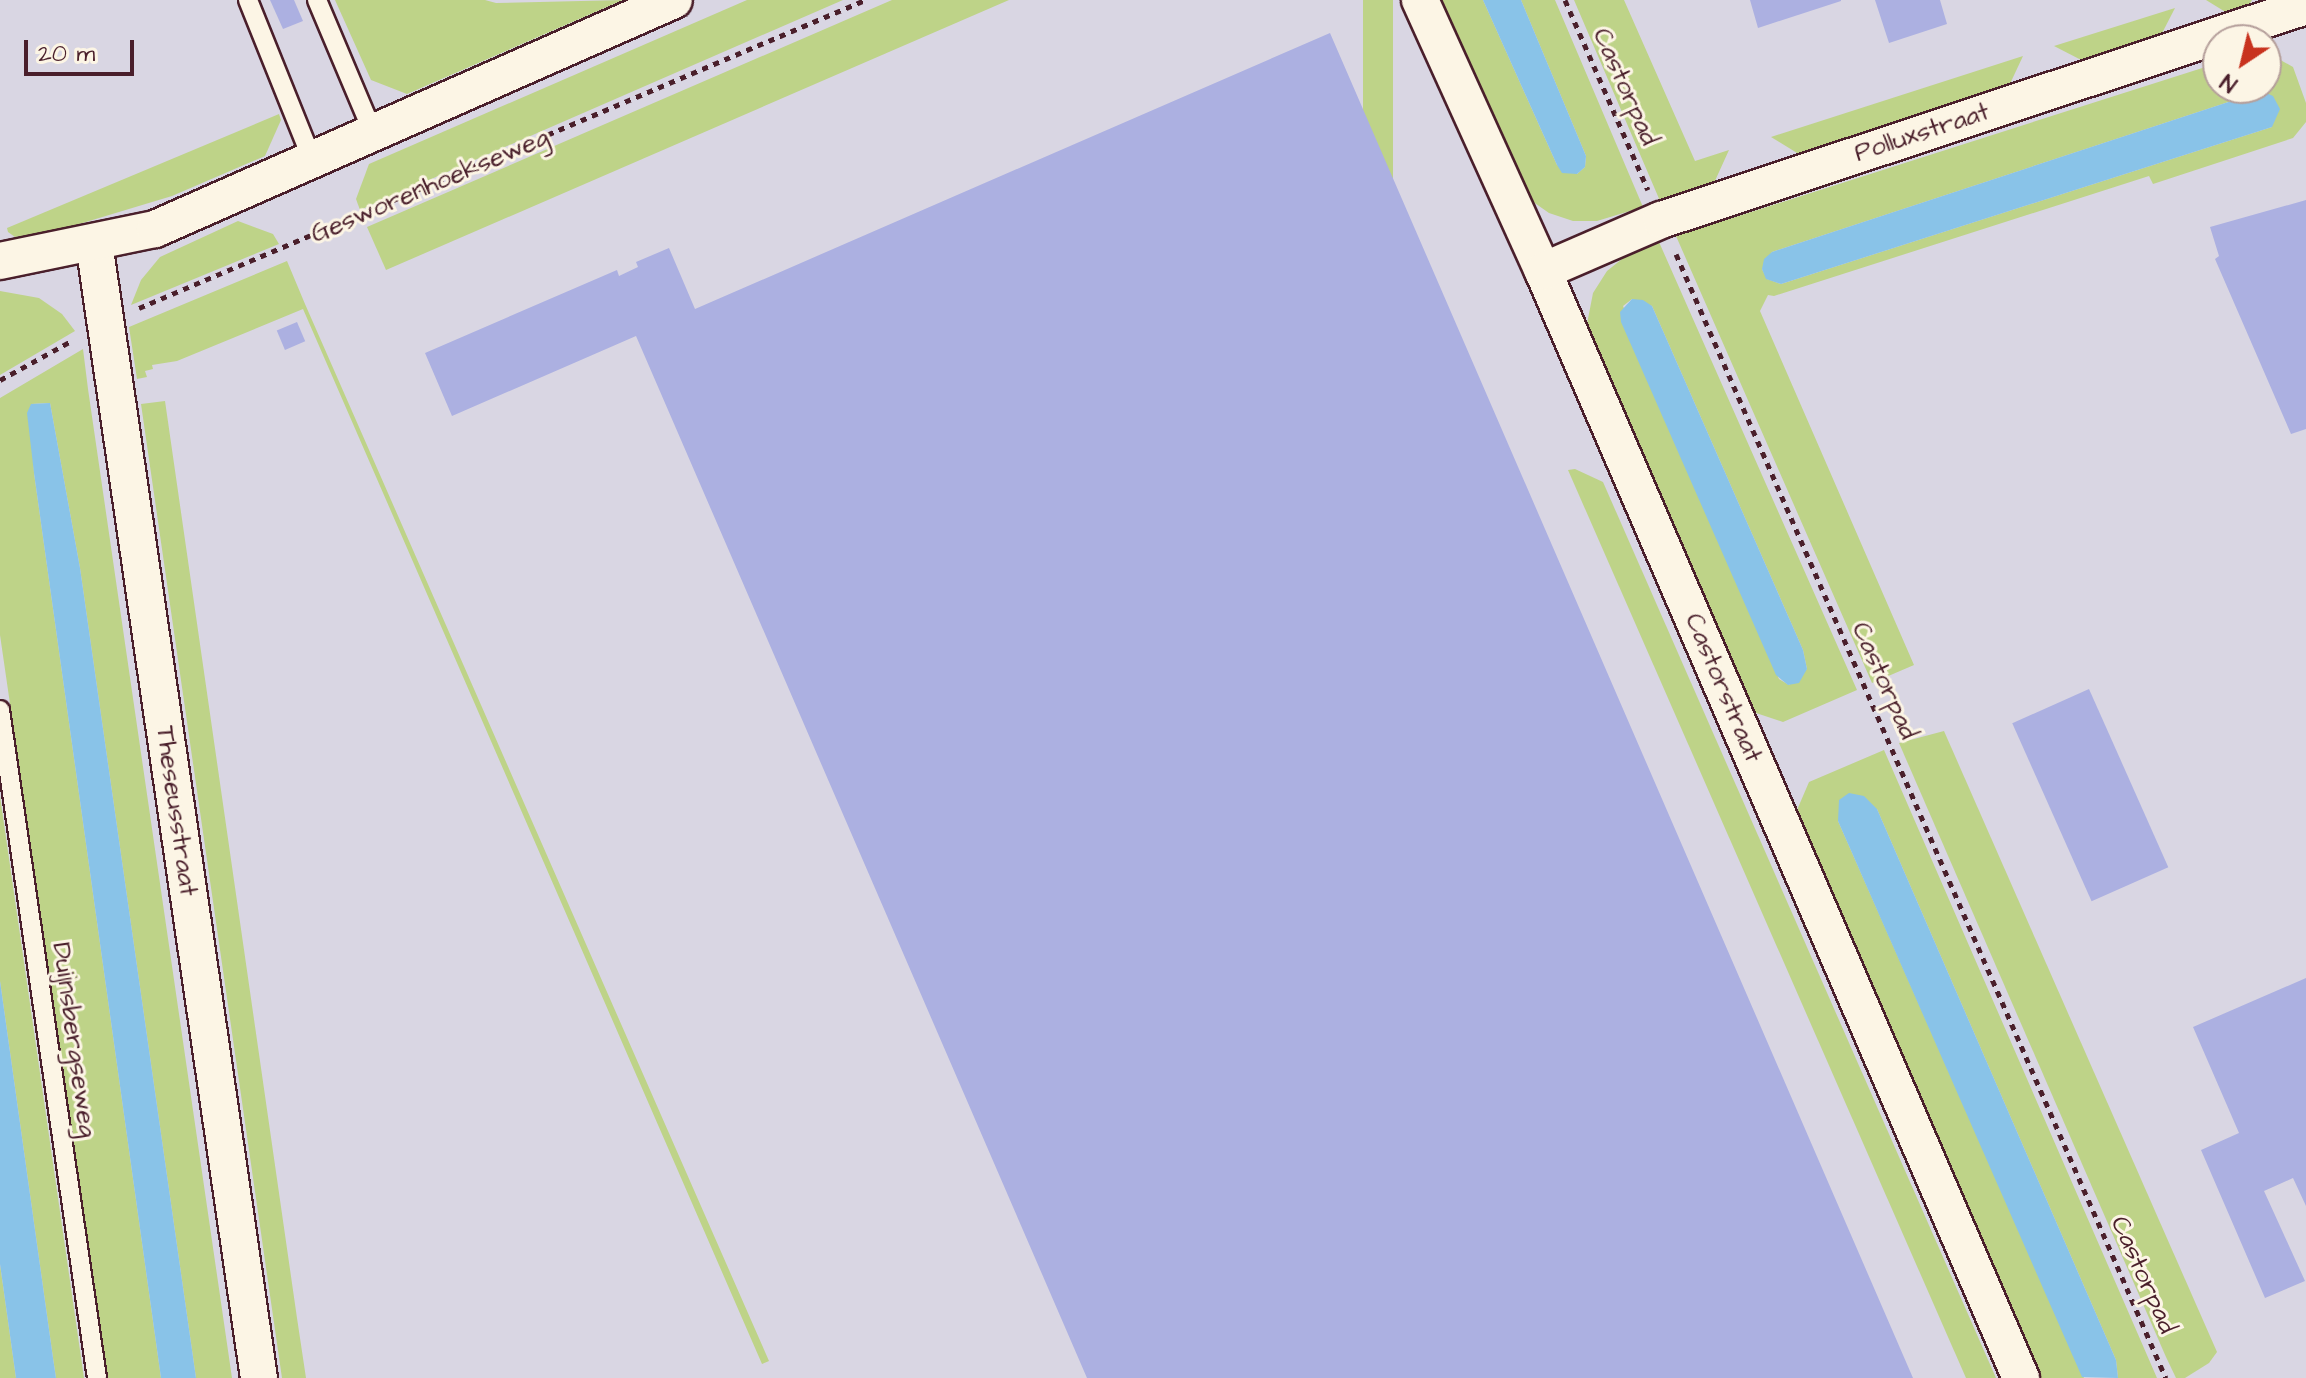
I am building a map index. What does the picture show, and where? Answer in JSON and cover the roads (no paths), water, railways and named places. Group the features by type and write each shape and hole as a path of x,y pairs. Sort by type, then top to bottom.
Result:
{"street":[{"path":"0,261 155,229 372,130 674,0"},
{"name":"Castorstraat","path":"1420,0 1543,271 2021,1378"},
{"name":"Polluxstraat","path":"1543,271 1661,220 2306,6"},
{"name":"Theseusstraat","path":"94,243 259,1378"}],"lane":[{"path":"248,0 312,159"},
{"path":"317,0 372,130"},
{"name":"Duijnsbergseweg","path":"0,710 97,1378"}],"water":[{"path":"1483,0 1521,0 1586,156 1585,167 1577,174 1562,173 1557,165"},
{"path":"2222,104 2277,104 2280,109 2272,127 1781,284 1766,279 1762,269 1764,259 1772,252"},
{"path":"1632,299 1643,300 1652,306 1803,650 1807,669 1799,683 1788,685 1776,675 1621,322 1620,312"},
{"path":"50,403 80,568 196,1378 161,1378 27,413 31,404"},
{"path":"1849,793 1864,796 1877,809 2116,1360 2118,1378 2082,1377 1838,821 1839,800"},
{"path":"0,981 56,1378 16,1378 0,1264"}]}
